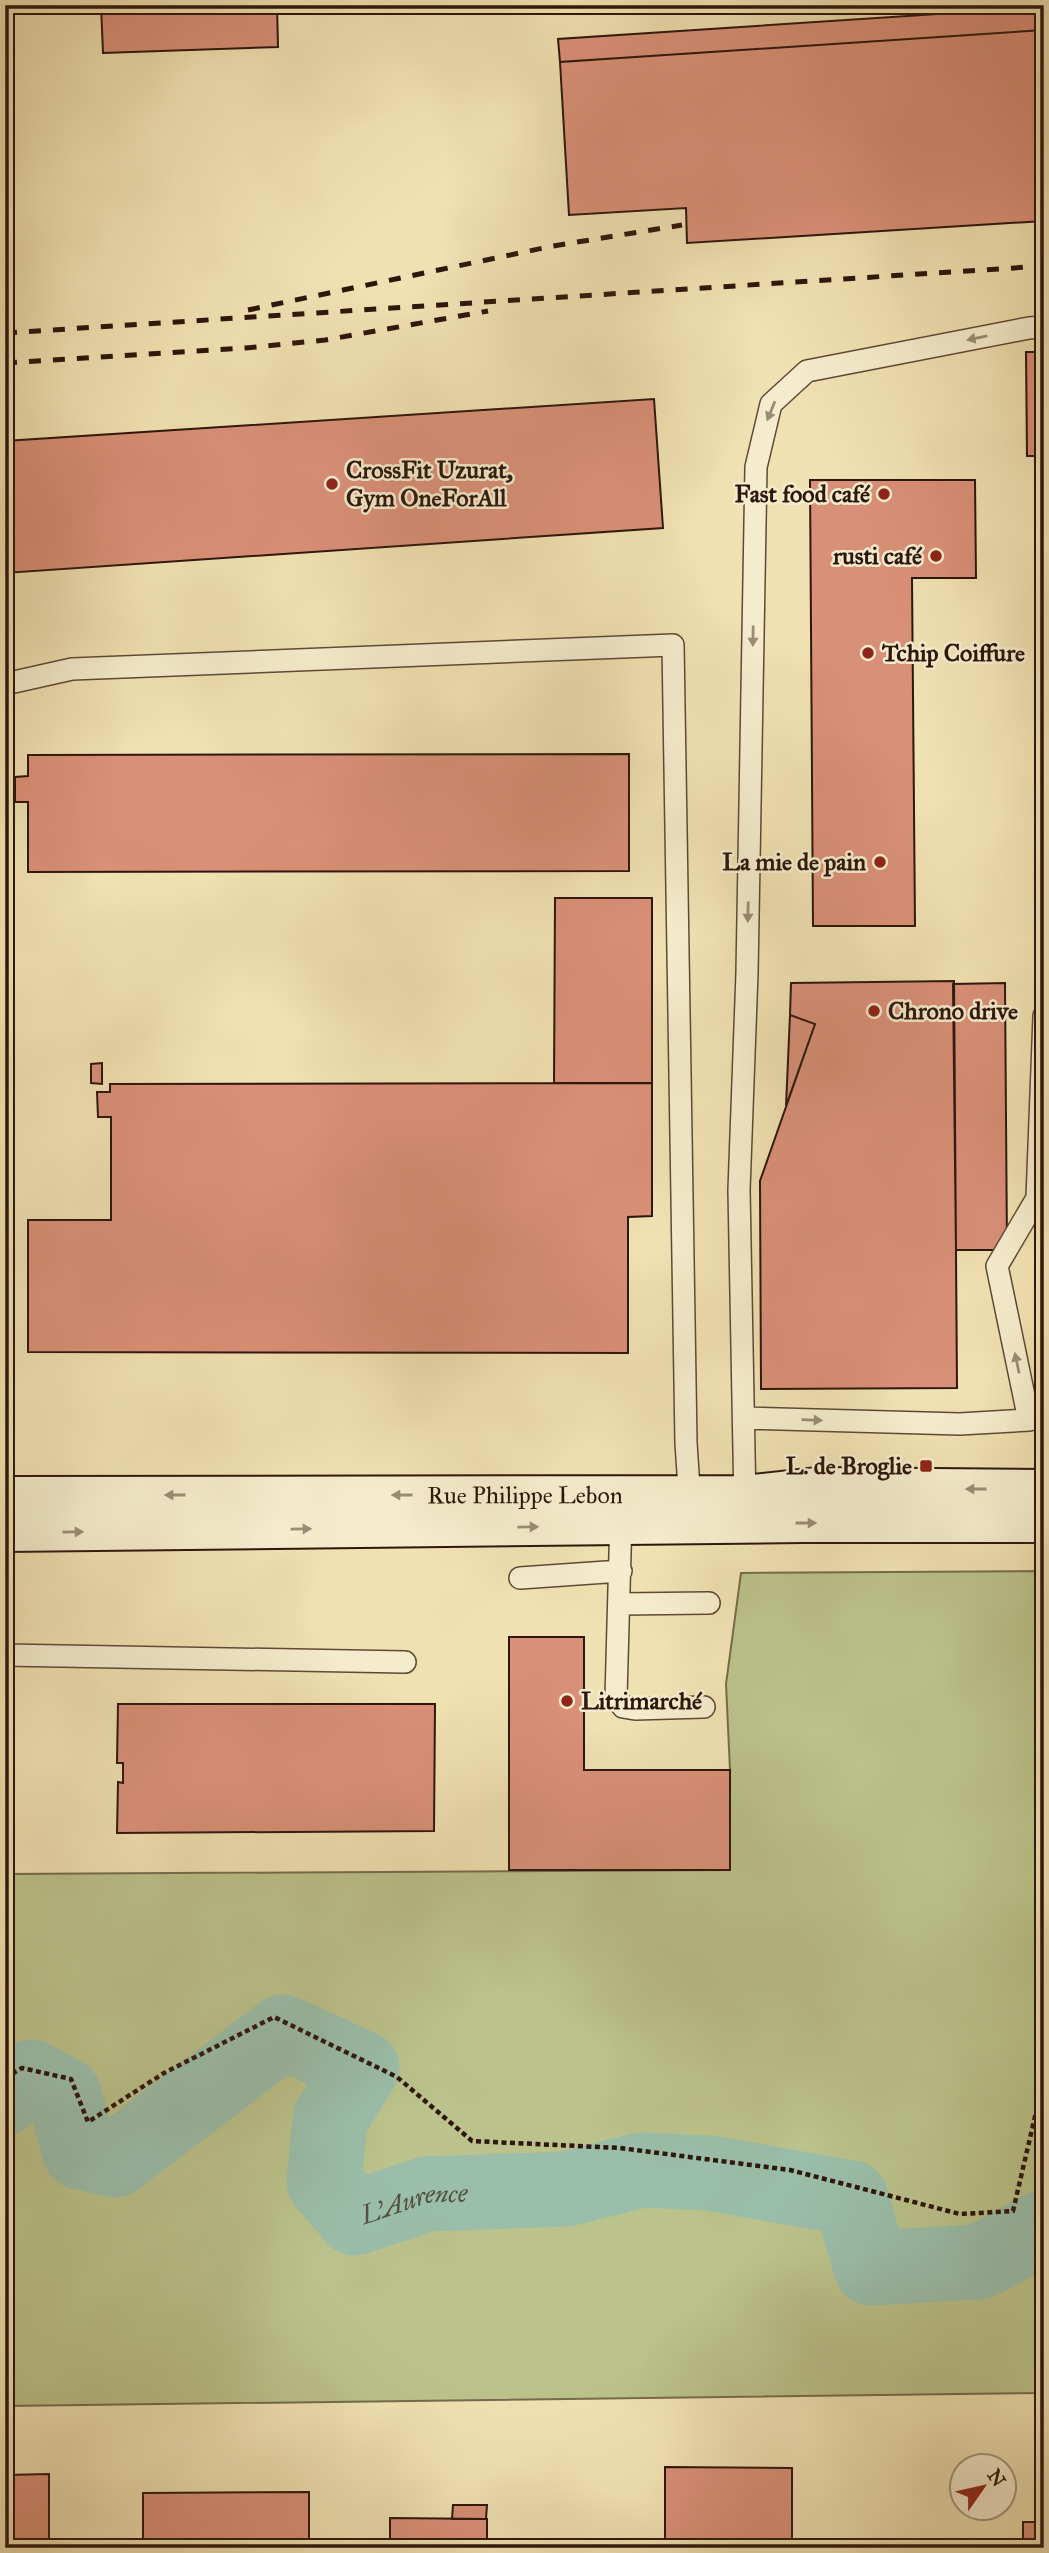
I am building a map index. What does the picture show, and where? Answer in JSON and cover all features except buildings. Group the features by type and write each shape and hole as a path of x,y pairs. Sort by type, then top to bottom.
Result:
{"street":[{"name":"Rue Philippe Lebon","path":"745,1509 817,1487 1044,1489"},
{"name":"Rue Philippe Lebon","path":"5,1496 621,1510"},
{"name":"Rue Philippe Lebon","path":"5,1532 690,1509 745,1509 1044,1523"}],"lane":[{"path":"745,1509 739,1190 747,959 756,467 771,404 807,371 1044,327"},
{"path":"5,684 72,669 673,645 685,1429 690,1509"},
{"path":"744,1418 960,1424 1036,1420 998,1266 1037,1198 1044,1016"},
{"path":"621,1510 616,1697 623,1707 635,1709 704,1707"},
{"path":"520,1578 621,1572"},
{"path":"620,1604 709,1603"},
{"path":"5,1654 405,1662"}],"path":[{"path":"5,2078 22,2068 71,2079 88,2122 164,2073 274,2017 397,2077 472,2141 620,2148 790,2170 960,2214 1013,2211 1044,2078"}],"green space":[{"path":"1044,1571 1044,2393 5,2406 5,1874 730,1870 730,1770 726,1684 741,1573"}],"waterway":[{"name":"L'Aurence","path":"5,2097 31,2077 64,2095 80,2152 115,2160 283,2032 362,2068 330,2119 324,2182 355,2218 427,2194 566,2189 642,2170 709,2173 851,2198 871,2268 979,2262 1044,2227"}],"railway":[{"path":"248,310 553,246 682,225"},
{"path":"5,333 1044,266"},
{"path":"5,363 246,348 325,340 488,311"}],"place":[{"name":"CrossFit Uzurat, Gym OneForAll","path":"332,484"},
{"name":"Fast food café","path":"884,494"},
{"name":"rusti café","path":"936,556"},
{"name":"Tchip Coiffure","path":"868,653"},
{"name":"La mie de pain","path":"880,862"},
{"name":"Chrono drive","path":"874,1011"},
{"name":"L. de Broglie","path":"926,1466"},
{"name":"Litrimarché","path":"567,1701"}]}
